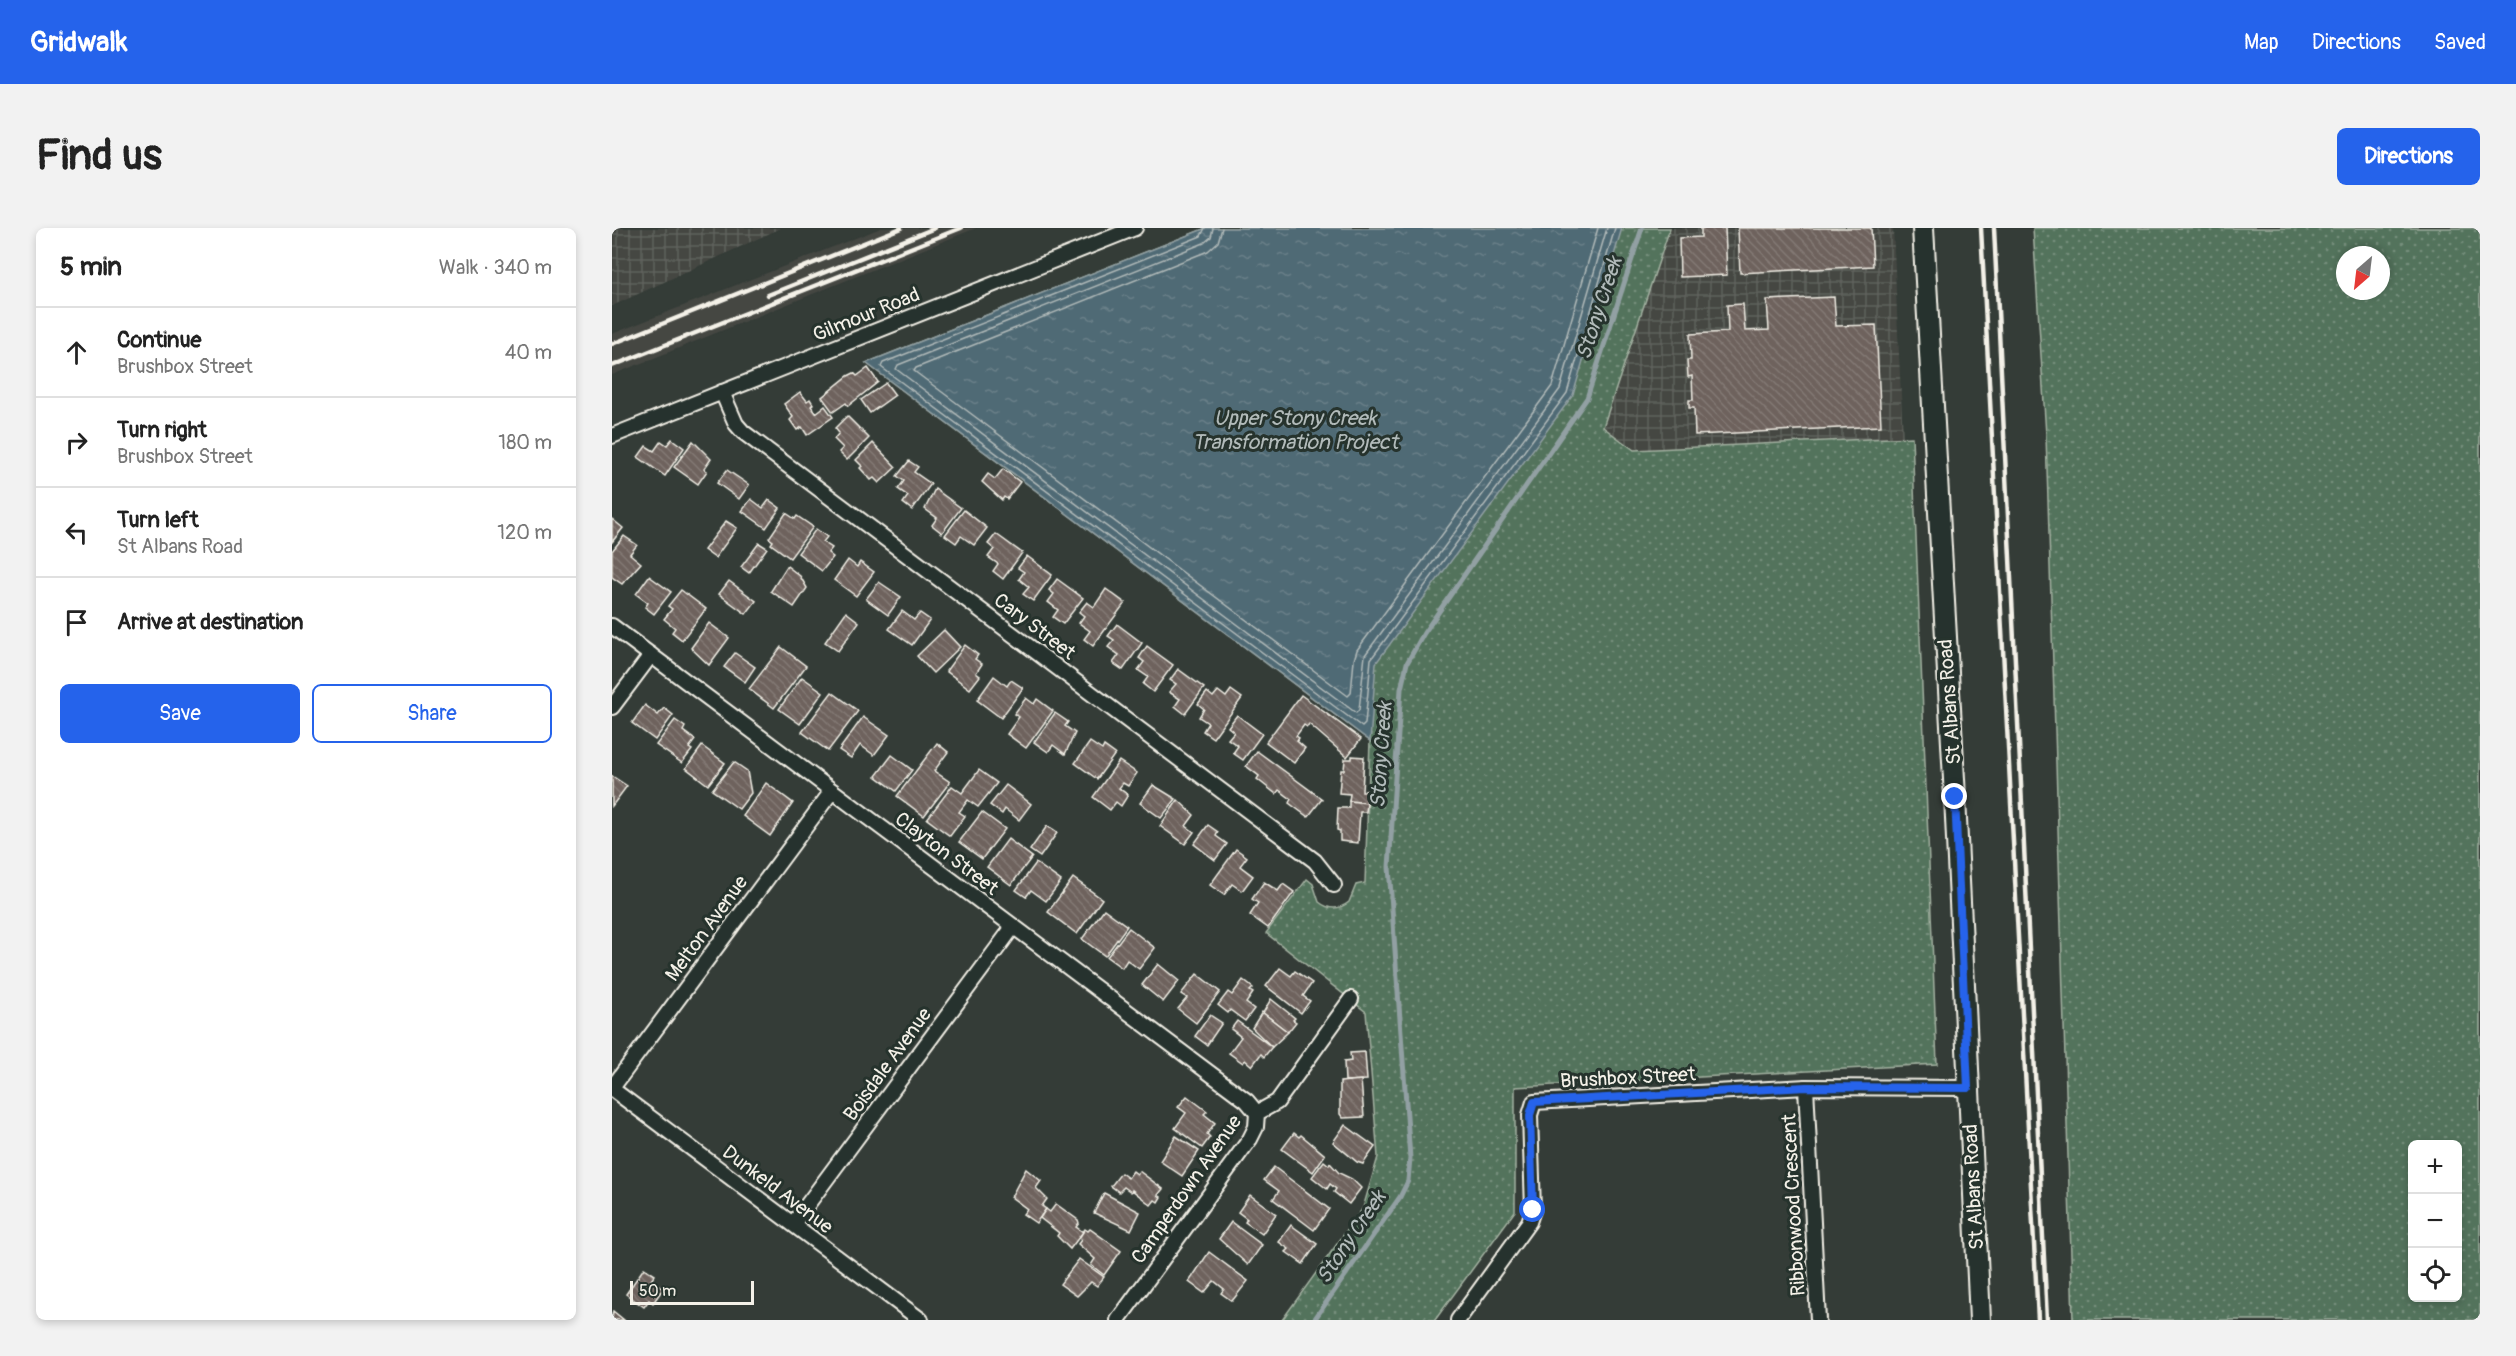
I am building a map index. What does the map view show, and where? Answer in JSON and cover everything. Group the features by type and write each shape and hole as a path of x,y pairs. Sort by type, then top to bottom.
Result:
{"main road":[{"name":"St Albans Road","path":"1923,228 1955,797 1980,1320"}],"street":[{"name":"Gilmour Road","path":"612,436 1135,228"},
{"name":"Cary Street","path":"722,392 735,424 743,432 1315,861 1334,885"},
{"name":"Clayton Street","path":"612,626 1247,1101 1257,1113"},
{"path":"612,707 651,655"},
{"name":"Melton Avenue","path":"612,1088 832,791"},
{"name":"Boisdale Avenue","path":"793,1224 1013,927"},
{"name":"Camperdown Avenue","path":"1118,1320 1250,1139 1258,1120 1257,1113 1277,1102 1351,999"},
{"name":"Brushbox Street","path":"1458,1320 1529,1222 1533,1210 1530,1115 1534,1102 1806,1087 1968,1088"},
{"name":"Ribbonwood Crescent","path":"1806,1087 1818,1320"},
{"name":"Dunkeld Avenue","path":"612,1088 921,1320"}],"shaded area":[{"path":"612,228 781,228 612,306"},
{"path":"881,228 976,228 612,375 612,334"},
{"path":"1670,228 1893,228 1903,438 1634,450 1602,427"}],"green space":[{"path":"1206,228 1670,228 1603,427 1634,450 1912,437 1937,1064 1515,1087 1515,1211 1435,1320 1282,1320 1363,1208 1378,1157 1366,1012 1266,933 1307,879 1313,884 1319,902 1334,908 1349,902 1356,885 1365,883 1370,741 866,363"},
{"path":"2033,228 2480,228 2480,1320 2073,1320 2046,435"}],"water":[{"name":"Upper Stony Creek Transformation Project","path":"1206,228 1622,228 1573,395 1376,663 1370,741 866,363"}],"building":[{"path":"1701,228 1725,228 1727,275 1680,277 1679,238 1701,237"},
{"path":"1738,228 1871,228 1873,266 1740,273"},
{"path":"1834,297 1836,326 1876,325 1881,426 1695,435 1694,408 1689,408 1689,400 1693,400 1692,376 1688,377 1687,360 1691,360 1690,334 1728,332 1727,305 1743,304 1745,331 1769,330 1767,300"},
{"path":"868,368 878,382 848,406 846,403 833,412 822,397 848,376 854,373 857,376"},
{"path":"886,383 895,395 870,413 861,400"},
{"path":"800,392 807,401 810,399 813,404 811,406 816,413 825,406 833,417 807,435 802,427 797,430 790,420 793,417 784,404"},
{"path":"847,416 869,438 847,460 839,452 843,448 834,439 839,433 835,428"},
{"path":"672,439 684,448 665,476 638,457 646,446 654,451 661,441 667,445"},
{"path":"693,441 711,459 704,469 707,471 698,484 674,467"},
{"path":"873,443 896,467 879,483 874,478 871,480 856,460"},
{"path":"909,461 918,467 914,472 931,484 912,510 903,503 908,496 898,489 904,481 897,476"},
{"path":"1003,469 1020,482 1007,499 1004,497 1002,500 982,482 988,474 995,479"},
{"path":"727,470 749,485 739,499 717,483"},
{"path":"935,489 961,508 942,533 932,525 937,518 925,509"},
{"path":"751,499 763,508 769,500 780,508 766,528 742,511"},
{"path":"964,510 987,528 974,545 961,536 956,543 945,535"},
{"path":"786,513 795,519 797,516 813,527 790,558 771,544 773,541 769,538"},
{"path":"612,519 623,528 612,542"},
{"path":"726,521 737,528 715,558 704,550"},
{"path":"816,529 827,537 823,542 832,548 828,553 833,557 822,571 798,553"},
{"path":"996,534 1022,553 1003,579 993,571 998,564 988,557 994,549 988,544"},
{"path":"624,536 637,545 630,554 641,563 622,584 612,577 612,551"},
{"path":"759,543 767,548 749,573 741,567"},
{"path":"1027,556 1052,575 1033,601 1023,594 1029,587 1019,579 1024,572 1018,568"},
{"path":"848,560 857,567 860,562 874,572 856,596 834,580"},
{"path":"787,566 800,576 807,588 794,607 771,591"},
{"path":"649,576 671,592 654,614 645,607 648,603 636,594"},
{"path":"1057,579 1083,598 1063,624 1053,617 1058,610 1048,602 1054,594 1049,590"},
{"path":"729,581 756,601 746,614 719,594"},
{"path":"879,582 901,597 888,615 866,599"},
{"path":"1106,589 1125,603 1093,646 1084,639 1090,631 1079,623 1084,616 1079,612 1087,602 1094,607"},
{"path":"681,590 706,609 682,640 672,632 675,628 664,619 672,609 668,606"},
{"path":"902,611 914,620 920,613 930,620 912,645 889,629"},
{"path":"846,612 859,622 838,651 825,642"},
{"path":"709,623 729,638 709,665 691,648"},
{"path":"1117,624 1142,643 1123,670 1113,663 1119,655 1108,647 1114,640 1108,636"},
{"path":"944,630 960,647 933,673 917,656"},
{"path":"965,645 978,655 975,659 982,664 976,673 980,676 970,689 946,671"},
{"path":"1147,646 1173,665 1153,692 1143,684 1148,677 1138,670 1144,662 1139,658"},
{"path":"781,647 806,666 774,708 749,689"},
{"path":"735,653 755,667 745,682 724,667"},
{"path":"1178,669 1204,688 1185,714 1175,706 1180,699 1169,692 1176,684 1170,680"},
{"path":"994,676 1007,686 1011,680 1023,688 1001,718 977,700"},
{"path":"802,677 823,692 800,724 779,709"},
{"path":"1231,690 1242,698 1213,738 1203,731 1208,723 1199,717 1204,709 1198,704 1207,692 1213,697 1218,691 1226,697"},
{"path":"832,692 858,711 828,751 802,732"},
{"path":"1301,695 1361,739 1347,757 1309,724 1307,727 1304,725 1296,736 1299,738 1297,741 1305,748 1294,763 1266,742"},
{"path":"1026,698 1034,704 1037,699 1053,711 1026,748 1007,734 1019,717 1014,714"},
{"path":"645,705 658,715 664,708 673,715 655,740 632,723"},
{"path":"1055,713 1068,722 1065,726 1075,733 1065,754 1053,745 1048,752 1034,742"},
{"path":"1237,715 1262,734 1243,760 1233,753 1238,746 1228,739 1234,732 1228,727"},
{"path":"863,717 889,735 874,755 860,745 851,758 839,750"},
{"path":"675,720 685,727 683,731 695,740 689,748 692,750 682,763 656,745"},
{"path":"1090,742 1102,750 1104,746 1115,754 1097,779 1075,763"},
{"path":"937,743 948,752 934,771 950,782 924,816 897,796"},
{"path":"702,746 725,763 708,785 686,768"},
{"path":"1257,751 1322,799 1308,817 1289,803 1291,799 1279,790 1276,794 1257,779 1259,776 1246,766"},
{"path":"892,755 912,770 896,791 876,776"},
{"path":"1352,756 1364,757 1362,791 1367,791 1367,803 1349,801 1350,794 1339,793 1341,770 1344,770 1345,759 1352,759"},
{"path":"1119,761 1137,773 1128,786 1123,783 1119,788 1128,795 1121,806 1116,802 1110,810 1093,797"},
{"path":"734,762 747,771 751,793 739,809 712,790"},
{"path":"979,770 997,783 978,807 968,800 959,812 965,816 950,836 927,819 952,786 962,793"},
{"path":"612,776 627,786 612,806"},
{"path":"766,783 793,803 770,836 743,816"},
{"path":"1006,785 1031,804 1019,820 1005,809 1002,814 990,805"},
{"path":"1153,785 1176,799 1161,818 1140,803"},
{"path":"1178,800 1194,815 1186,826 1194,832 1185,844 1160,826"},
{"path":"1349,801 1367,803 1366,812 1360,812 1358,843 1340,841 1340,831 1337,830 1338,808 1349,808"},
{"path":"982,812 1005,829 982,859 959,842"},
{"path":"1208,825 1218,832 1216,836 1227,844 1215,860 1194,844"},
{"path":"1047,826 1057,833 1040,857 1030,850"},
{"path":"1008,839 1032,857 1011,885 987,867"},
{"path":"1236,849 1247,857 1240,866 1253,876 1242,891 1232,884 1224,895 1210,885"},
{"path":"1036,863 1061,881 1046,901 1031,890 1026,897 1016,890"},
{"path":"1073,878 1102,899 1077,934 1048,912"},
{"path":"1264,882 1278,891 1283,884 1294,892 1268,928 1250,915 1258,903 1252,899"},
{"path":"1104,909 1127,926 1105,956 1082,939"},
{"path":"1129,928 1155,948 1139,969 1127,960 1122,968 1107,957"},
{"path":"1158,964 1179,981 1163,1002 1142,985"},
{"path":"1280,968 1291,976 1295,971 1312,983 1303,996 1310,1001 1301,1013 1266,986"},
{"path":"1197,974 1220,992 1196,1023 1178,1009 1187,998 1181,994"},
{"path":"1243,980 1253,988 1250,991 1253,993 1246,1003 1254,1009 1245,1021 1230,1010 1228,1013 1218,1005 1228,992 1232,995"},
{"path":"1271,999 1295,1018 1293,1020 1296,1022 1288,1032 1263,1013"},
{"path":"1262,1012 1288,1032 1272,1047 1252,1028"},
{"path":"1210,1015 1222,1023 1207,1045 1195,1036"},
{"path":"1237,1021 1272,1047 1264,1057 1261,1054 1252,1066 1245,1060 1243,1063 1229,1053 1241,1037 1231,1029"},
{"path":"1365,1052 1367,1080 1345,1081 1344,1062 1351,1061 1350,1053"},
{"path":"1361,1080 1364,1117 1343,1118 1340,1114 1340,1082"},
{"path":"1187,1096 1207,1111 1204,1114 1215,1123 1207,1134 1210,1137 1202,1148 1175,1128 1186,1113 1178,1107"},
{"path":"1345,1125 1375,1147 1363,1164 1357,1162 1333,1142"},
{"path":"1294,1133 1299,1137 1301,1135 1325,1155 1313,1172 1282,1149"},
{"path":"1176,1136 1199,1151 1182,1176 1160,1161"},
{"path":"1324,1161 1329,1165 1330,1163 1339,1173 1352,1179 1361,1188 1349,1204 1334,1192 1336,1189 1330,1184 1327,1189 1312,1177"},
{"path":"1274,1167 1329,1209 1314,1230 1273,1199 1279,1191 1264,1180"},
{"path":"1026,1169 1041,1181 1036,1188 1047,1199 1042,1206 1046,1209 1036,1223 1023,1214 1027,1209 1011,1197"},
{"path":"1133,1171 1137,1174 1139,1171 1163,1189 1158,1195 1161,1197 1158,1202 1155,1200 1151,1205 1132,1190 1131,1192 1124,1187 1119,1192 1111,1186 1121,1173 1128,1178"},
{"path":"1104,1193 1140,1212 1131,1230 1094,1213"},
{"path":"1250,1195 1276,1214 1262,1234 1245,1222 1247,1219 1238,1212"},
{"path":"1056,1204 1078,1220 1076,1227 1083,1232 1070,1249 1057,1236 1059,1233 1040,1218 1046,1209 1050,1212"},
{"path":"1231,1222 1262,1245 1248,1265 1219,1239"},
{"path":"1291,1225 1317,1244 1303,1264 1286,1252 1289,1249 1279,1242"},
{"path":"1085,1229 1088,1231 1090,1229 1121,1251 1104,1275 1091,1265 1095,1259 1078,1244"},
{"path":"1209,1252 1248,1281 1232,1301 1221,1293 1224,1289 1214,1281 1204,1293 1189,1282"},
{"path":"1079,1259 1104,1277 1097,1286 1091,1282 1077,1296 1060,1284"},
{"path":"644,1268 655,1275 651,1280 663,1289 653,1303 649,1300 644,1307 626,1294"},
{"path":"613,1311 624,1320 612,1320"}],"waterway":[{"name":"Stony Creek","path":"1314,1320 1400,1197 1408,1181 1410,1158 1389,867 1401,689 1407,663 1424,633 1587,398 1642,228"}],"railway":[{"path":"612,344 901,228"},
{"path":"768,295 935,228"},
{"path":"612,366 961,228"},
{"path":"1981,228 2038,1320"},
{"path":"1994,228 2047,1320"}],"route":[{"path":"1533,1210 1530,1115 1534,1102 1806,1087 1968,1088 1955,797"}]}
